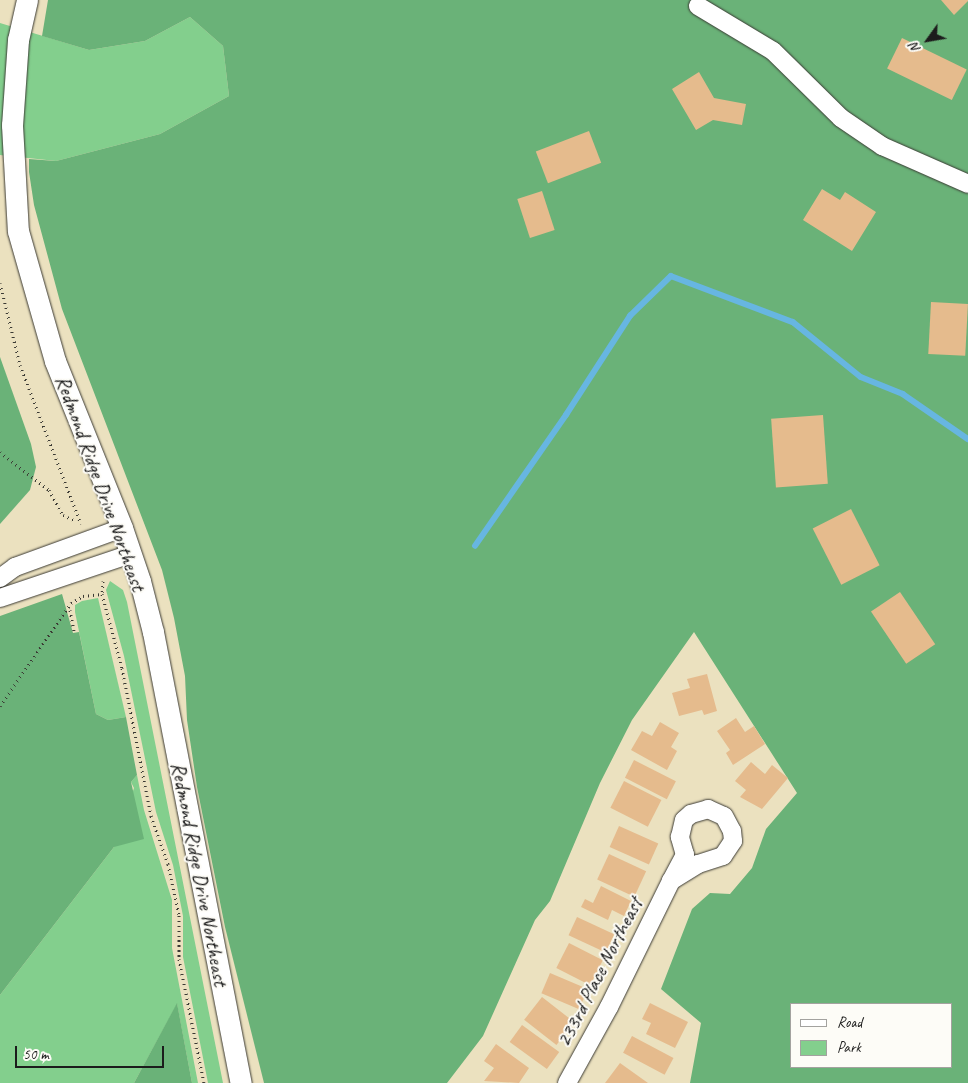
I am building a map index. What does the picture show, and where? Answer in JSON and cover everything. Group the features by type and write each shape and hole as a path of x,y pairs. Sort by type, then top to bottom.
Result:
{"street":[{"name":"Redmond Ridge Drive Northeast","path":"27,0 14,81 12,170 18,231 41,320 122,528 153,632 241,1083"},
{"path":"698,6 773,51 841,118 882,146 968,184"},
{"path":"0,578 15,567 122,528"},
{"path":"0,598 131,554"},
{"name":"233rd Place Northeast","path":"567,1083 609,1007 670,880"}],"path":[{"path":"0,283 20,365 77,512"},
{"path":"0,452 49,490 63,515 76,521"},
{"path":"103,582 102,594 122,668 151,816 168,864 179,915 179,960 204,1083"},
{"path":"74,631 70,609 71,603 79,598 102,594"},
{"path":"0,706 70,609"}],"green space":[{"path":"48,0 968,0 968,1083 690,1083 701,1023 661,989 692,909 710,893 730,894 752,868 766,829 797,793 694,632 632,720 600,783 550,901 535,920 483,1036 447,1083 264,1083 225,927 197,787 187,720 185,676 174,618 162,570 62,309 34,205 29,172 29,159 56,161 160,134 229,96 223,46 190,17 145,41 89,50 42,36"},
{"path":"190,17 223,46 229,96 160,134 56,161 0,155 0,23 89,50 145,41"},
{"path":"0,357 31,444 36,467 30,490 0,524"},
{"path":"110,581 123,590 127,602 223,1083 208,1083 183,957 183,916 173,865 156,812 124,656 106,590"},
{"path":"62,594 73,633 79,632 96,714 108,720 126,717 137,775 131,782 144,839 114,847 0,995 0,616"},
{"path":"98,598 126,717 108,720 96,714 75,612 75,605 82,601"},
{"path":"137,775 144,810 172,900 172,948 198,1083 192,1083 177,1004 134,1083 0,1083 0,995 114,847 134,788 131,782"},
{"path":"177,1003 192,1083 134,1083"}],"building":[{"path":"941,0 968,0 968,1 954,15"},
{"path":"902,38 967,70 952,100 887,69"},
{"path":"699,72 714,98 746,104 742,125 713,120 696,130 672,89"},
{"path":"589,131 601,163 548,183 536,151"},
{"path":"822,189 840,200 845,192 876,212 852,251 803,220"},
{"path":"542,191 555,230 530,238 517,199"},
{"path":"931,302 968,304 965,356 928,354"},
{"path":"823,415 828,484 776,487 771,419"},
{"path":"851,509 880,565 841,585 813,529"},
{"path":"900,592 935,644 906,664 871,612"},
{"path":"707,674 717,711 704,715 702,710 679,716 672,693 690,688 687,679"},
{"path":"736,718 745,732 754,726 765,744 733,765 726,753 730,750 717,731"},
{"path":"660,722 679,733 671,747 677,751 667,770 631,750 642,731 652,736"},
{"path":"634,760 676,781 667,799 625,778"},
{"path":"751,762 765,774 772,765 788,778 762,809 740,797 746,790 735,781"},
{"path":"624,781 661,800 648,827 610,808"},
{"path":"619,826 658,843 649,865 610,847"},
{"path":"609,854 646,871 634,897 597,879"},
{"path":"601,886 631,901 624,916 612,910 608,920 581,907 585,899 593,903"},
{"path":"577,917 614,934 606,952 569,935"},
{"path":"569,943 603,960 590,985 556,968"},
{"path":"550,973 588,989 579,1009 541,993"},
{"path":"542,997 574,1022 556,1045 524,1020"},
{"path":"650,1003 688,1022 675,1048 646,1034 651,1023 642,1019"},
{"path":"522,1025 559,1052 547,1069 510,1042"},
{"path":"632,1036 673,1058 665,1075 623,1053"},
{"path":"496,1044 529,1068 519,1083 484,1081 494,1068 484,1061"},
{"path":"620,1063 648,1083 605,1083"}],"waterway":[{"path":"475,546 566,415 630,316 671,276 793,322 861,377 903,394 968,439"}]}
